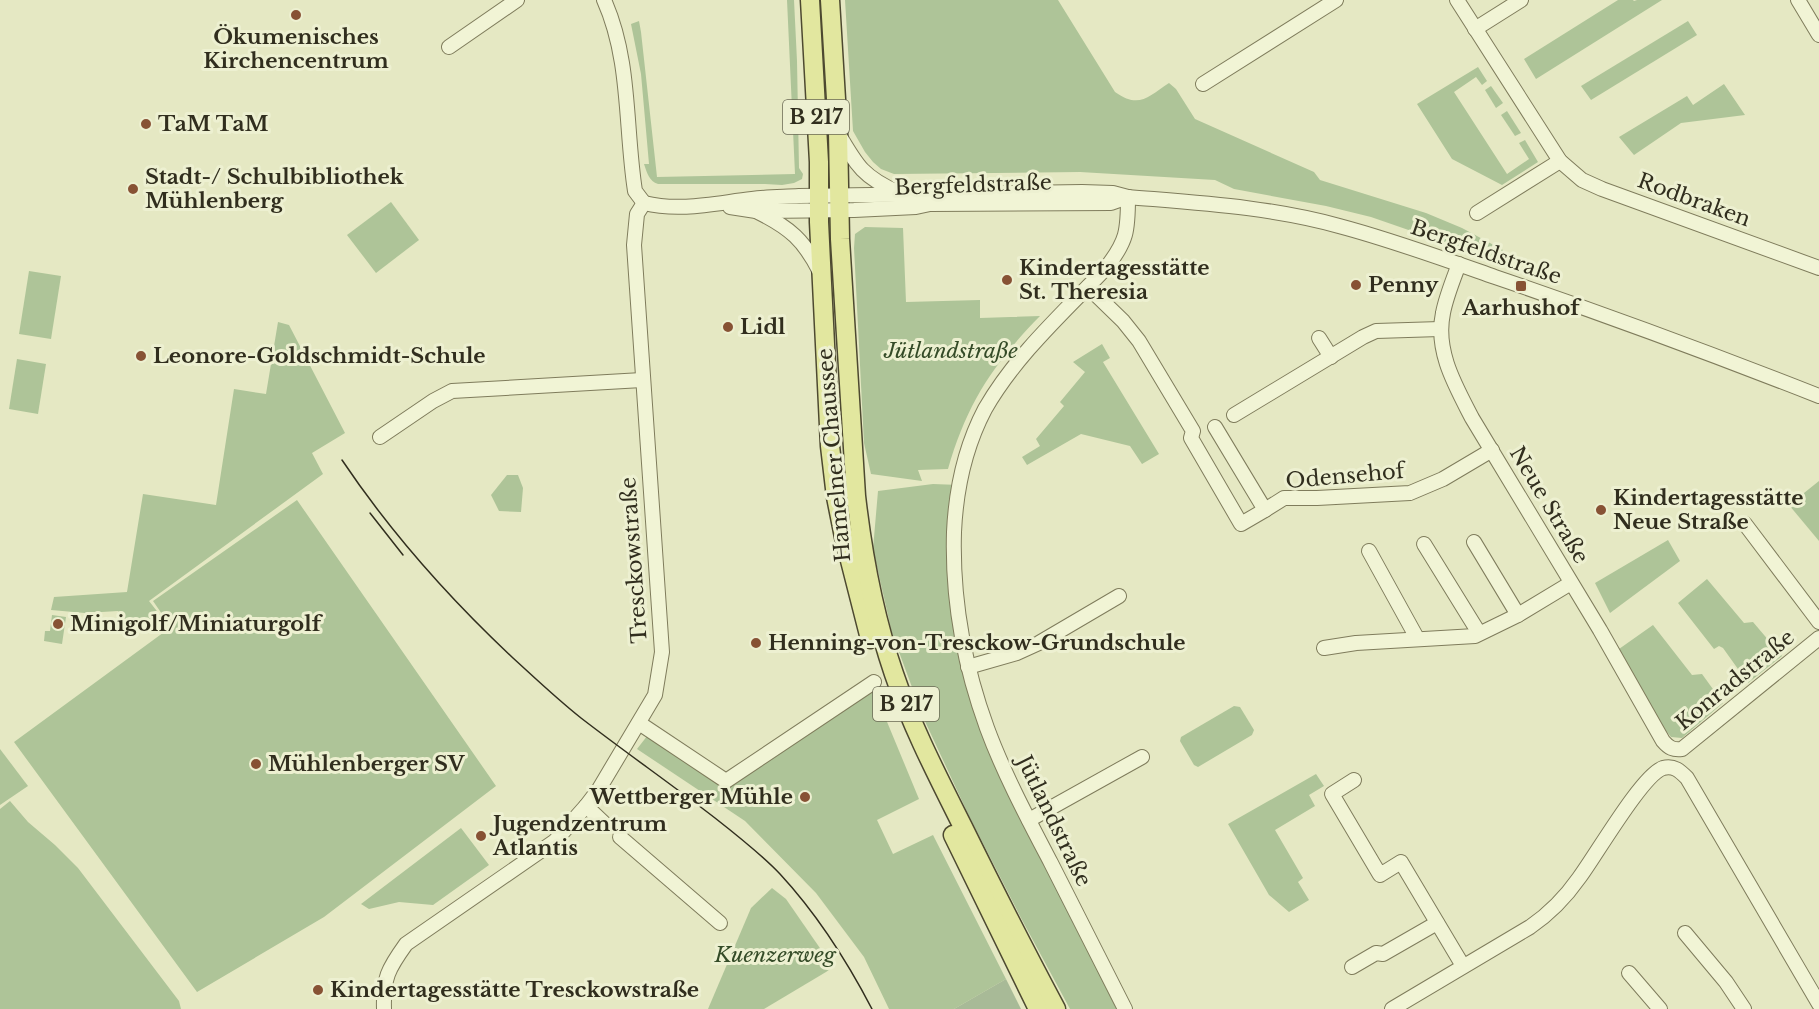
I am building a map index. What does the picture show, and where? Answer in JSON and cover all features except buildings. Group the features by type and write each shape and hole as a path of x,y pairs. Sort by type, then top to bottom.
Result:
{"main road":[{"name":"Hamelner Chaussee","path":"810,0 819,162 821,274 828,426 836,497 854,578 883,679 914,754 1038,1009"},
{"name":"Hamelner Chaussee","path":"830,0 838,132 840,238 856,496 866,567 881,634 894,675 925,750 1056,1009"}],"street":[{"path":"449,47 517,0"},
{"path":"604,0 616,35 626,91 635,191 644,203 659,207 714,205 753,199 839,203"},
{"path":"1203,84 1336,0"},
{"name":"Rodbraken","path":"1457,0 1560,161 1582,180 1819,268"},
{"path":"1475,29 1521,0"},
{"path":"1797,0 1819,35"},
{"path":"838,132 851,157 866,175 881,185 904,195"},
{"path":"1477,213 1560,161"},
{"name":"Bergfeldstraße","path":"839,203 904,195 1082,192 1113,193 1128,197 1275,213 1339,226 1459,264 1704,351 1819,396"},
{"name":"Bergfeldstraße","path":"839,203 916,207 930,204 1111,203 1128,197"},
{"name":"Jütlandstraße","path":"1125,1009 1029,820 990,735 968,667 957,604 954,546 956,505 964,463 977,426 1006,377 1031,346 1117,254 1127,230 1128,197"},
{"name":"Tresckowstraße","path":"384,1009 383,989 391,965 406,944 555,841 586,806 655,695 662,652 634,245 637,214 644,203"},
{"path":"714,205 756,211 819,203"},
{"path":"756,211 776,220 796,236 811,254 821,274"},
{"name":"Neue Straße","path":"1459,264 1443,311 1440,329 1443,351 1455,385 1663,741 1675,750"},
{"name":"Odensehof","path":"1088,287 1123,321 1139,341 1193,430 1191,438 1241,524 1284,498 1410,493 1443,479 1492,450"},
{"path":"1234,415 1376,331 1440,329"},
{"path":"1320,338 1331,357"},
{"path":"380,436 433,401 452,392 642,380"},
{"name":"Odensehof","path":"1215,428 1265,510"},
{"name":"Konradstraße","path":"1745,524 1819,622"},
{"path":"1474,543 1518,615"},
{"path":"1424,544 1479,633"},
{"path":"1369,551 1417,639"},
{"path":"1324,648 1356,643 1475,636 1518,615 1571,583"},
{"path":"968,667 1017,653 1119,597"},
{"name":"Konradstraße","path":"1675,750 1682,749 1819,639"},
{"path":"639,723 726,781 874,682"},
{"path":"1029,820 1142,757"},
{"path":"1392,1009 1547,915 1579,879 1647,780 1664,768 1680,770 1687,778 1819,1004"},
{"path":"1354,780 1332,794 1380,875 1401,862 1463,966"},
{"path":"586,806 606,825"},
{"path":"620,837 720,922"},
{"path":"1352,966 1376,953 1383,954 1437,923"},
{"path":"1685,933 1726,982 1744,1009"},
{"path":"1629,973 1660,1009"}],"green space":[{"path":"787,0 794,0 799,168 803,174 802,179 782,185 658,184 652,181 644,164 649,164 641,74 631,24 639,21 657,177 795,174"},
{"path":"845,0 1058,0 1115,92 1123,97 1131,100 1143,99 1169,83 1176,89 1195,119 1314,172 1320,180 1426,213 1462,228 1503,250 1498,261 1371,217 1234,189 1215,180 1080,172 894,174 881,169 873,162 853,131"},
{"path":"1618,0 1662,0 1536,79 1524,59"},
{"path":"1688,21 1697,35 1591,100 1581,86"},
{"path":"1478,67 1487,81 1482,85 1476,77 1454,92 1507,174 1529,159 1519,143 1525,140 1538,162 1502,185 1452,159 1417,104"},
{"path":"1724,84 1745,115 1681,123 1634,155 1619,137 1687,96 1693,105"},
{"path":"1491,86 1503,103 1496,108 1485,90"},
{"path":"1507,111 1521,133 1515,136 1501,115"},
{"path":"391,202 419,240 376,273 347,235"},
{"path":"865,227 903,228 906,302 980,300 980,318 1040,316 995,368 973,404 955,445 948,469 918,470 922,481 871,474 864,443 854,248 855,234"},
{"path":"29,271 61,276 51,339 19,334"},
{"path":"278,322 289,325 345,433 312,453 323,474 149,601 160,615 134,632 118,611 85,613 51,610 54,597 127,592 143,494 216,505 234,389 266,394"},
{"path":"1102,344 1110,358 1103,362 1159,454 1142,464 1130,446 1081,434 1027,465 1022,457 1040,446 1036,439 1064,406 1060,402 1085,372 1073,362"},
{"path":"17,359 46,364 38,414 9,409"},
{"path":"507,475 518,475 523,488 521,512 499,511 491,495"},
{"path":"1819,481 1819,541 1789,505"},
{"path":"933,484 959,485 960,623 1002,763 1124,1009 1070,1009 969,816 923,717 892,633 873,549 878,491"},
{"name":"Mühlenberger SV","path":"297,500 496,786 324,917 197,992 14,742 171,627 153,601"},
{"path":"1668,540 1680,561 1610,613 1595,583"},
{"path":"1707,579 1744,623 1753,622 1782,656 1748,683 1723,648 1719,646 1714,649 1678,603"},
{"name":"Minigolf/Miniaturgolf","path":"52,615 66,617 62,644 44,641 45,631 50,631"},
{"path":"1653,625 1692,675 1702,674 1723,703 1682,738 1671,737 1663,727 1619,649"},
{"path":"873,688 919,799 877,820 893,854 933,835 1006,979 954,1009 889,1009 864,957 816,893 745,821 637,749 651,731 729,783"},
{"path":"1234,706 1240,707 1254,730 1252,735 1198,767 1194,765 1180,741 1181,737"},
{"path":"0,749 28,786 0,805"},
{"path":"1316,774 1324,786 1309,795 1315,806 1275,830 1303,878 1298,882 1309,900 1289,912 1269,895 1228,824"},
{"path":"10,801 28,822 78,868 179,1001 181,1009 0,1009 0,809"},
{"path":"461,828 489,865 433,905 399,902 369,909 361,904"},
{"name":"Kuenzerweg","path":"772,888 786,899 833,967 764,1009 708,1009 751,908"},
{"path":"1006,979 1021,1009 954,1009"}],"tram line":[{"path":"342,460 380,513 422,564 513,658 581,718 724,825 780,874 830,938 872,1009"},
{"path":"370,513 403,555"}],"place":[{"name":"Ökumenisches Kirchencentrum","path":"296,15"},
{"name":"TaM TaM","path":"146,124"},
{"name":"Stadt-/ Schulbibliothek Mühlenberg","path":"133,189"},
{"name":"Kindertagesstätte St. Theresia","path":"1007,280"},
{"name":"Penny","path":"1356,285"},
{"name":"Aarhushof","path":"1521,286"},
{"name":"Lidl","path":"728,327"},
{"name":"Leonore-Goldschmidt-Schule","path":"141,356"},
{"name":"Kindertagesstätte Neue Straße","path":"1601,510"},
{"name":"Minigolf/Miniaturgolf","path":"58,624"},
{"name":"Henning-von-Tresckow-Grundschule","path":"756,643"},
{"name":"Mühlenberger SV","path":"256,764"},
{"name":"Wettberger Mühle","path":"805,797"},
{"name":"Jugendzentrum Atlantis","path":"481,836"},
{"name":"Kindertagesstätte Tresckowstraße","path":"318,990"}]}
